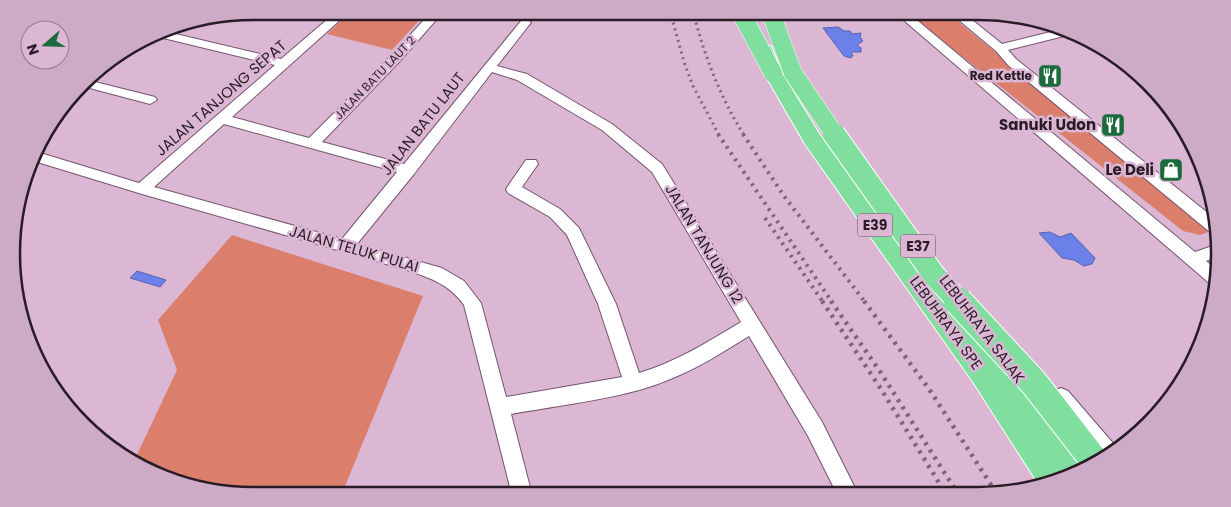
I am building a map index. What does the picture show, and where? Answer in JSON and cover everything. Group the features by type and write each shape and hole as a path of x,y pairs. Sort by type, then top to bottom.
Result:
{"highway":[{"path":"736,20 773,77"},
{"path":"744,20 773,77"},
{"name":"E37","path":"752,20 773,77 823,162 974,375 1041,478"},
{"name":"LEBUHRAYA SPE","path":"772,20 793,73 840,143 1070,468"},
{"name":"LEBUHRAYA SALAK","path":"773,20 795,77 851,163 963,302 1080,464"},
{"name":"LEBUHRAYA SPE","path":"773,77 812,139 983,373 1050,476"},
{"path":"934,275 1034,382 1092,457"}],"street":[{"name":"JALAN TANJONG SEPAT","path":"142,189 334,20"},
{"name":"JALAN BATU LAUT 2","path":"311,144 395,59 430,20"},
{"path":"910,20 1210,274"},
{"path":"965,20 1000,48 1012,62 1209,222"},
{"name":"JALAN BATU LAUT","path":"346,246 409,170 488,67 525,23"},
{"path":"1000,48 1057,34"},
{"path":"168,36 284,64"},
{"name":"JALAN TANJUNG 12","path":"488,67 522,78 607,127 649,159 664,177 829,454 845,487"},
{"path":"93,84 150,100"},
{"path":"221,119 409,170"},
{"name":"JALAN TELUK PULAI","path":"41,157 142,189 346,246 450,278 463,288 472,303 520,487"},
{"path":"531,164 512,189 554,213 574,232 607,304 633,383"},
{"path":"1193,259 1211,253"},
{"path":"963,302 1028,359 1106,449"},
{"path":"498,407 633,383 663,374 696,358 752,325"}],"shaded area":[{"path":"342,20 420,20 392,50 327,34"},
{"path":"916,20 956,20 1209,226 1210,231 1200,235 1183,231"},
{"path":"232,235 423,296 345,487 238,487 208,483 178,475 137,456 177,370 158,320"}],"water":[{"path":"838,27 844,31 850,31 852,34 861,33 860,37 863,41 857,45 861,48 861,52 852,52 851,58 844,56 823,28"},
{"path":"1050,232 1060,237 1071,233 1095,258 1092,264 1084,266 1074,260 1062,258 1039,233"},
{"path":"137,271 166,280 160,287 130,278"}],"railway":[{"path":"672,20 693,86 719,135"},
{"path":"695,20 702,44 727,106 744,135"},
{"path":"718,134 832,302"},
{"path":"743,134 784,196 865,302"},
{"path":"765,218 823,302"},
{"path":"822,301 881,389 942,487"},
{"path":"831,301 881,373 954,487"},
{"path":"864,301 929,389 992,487"}],"place":[{"name":"Red Kettle","path":"1050,76"},
{"name":"Sanuki Udon","path":"1113,125"},
{"name":"Le Deli","path":"1171,170"}]}
